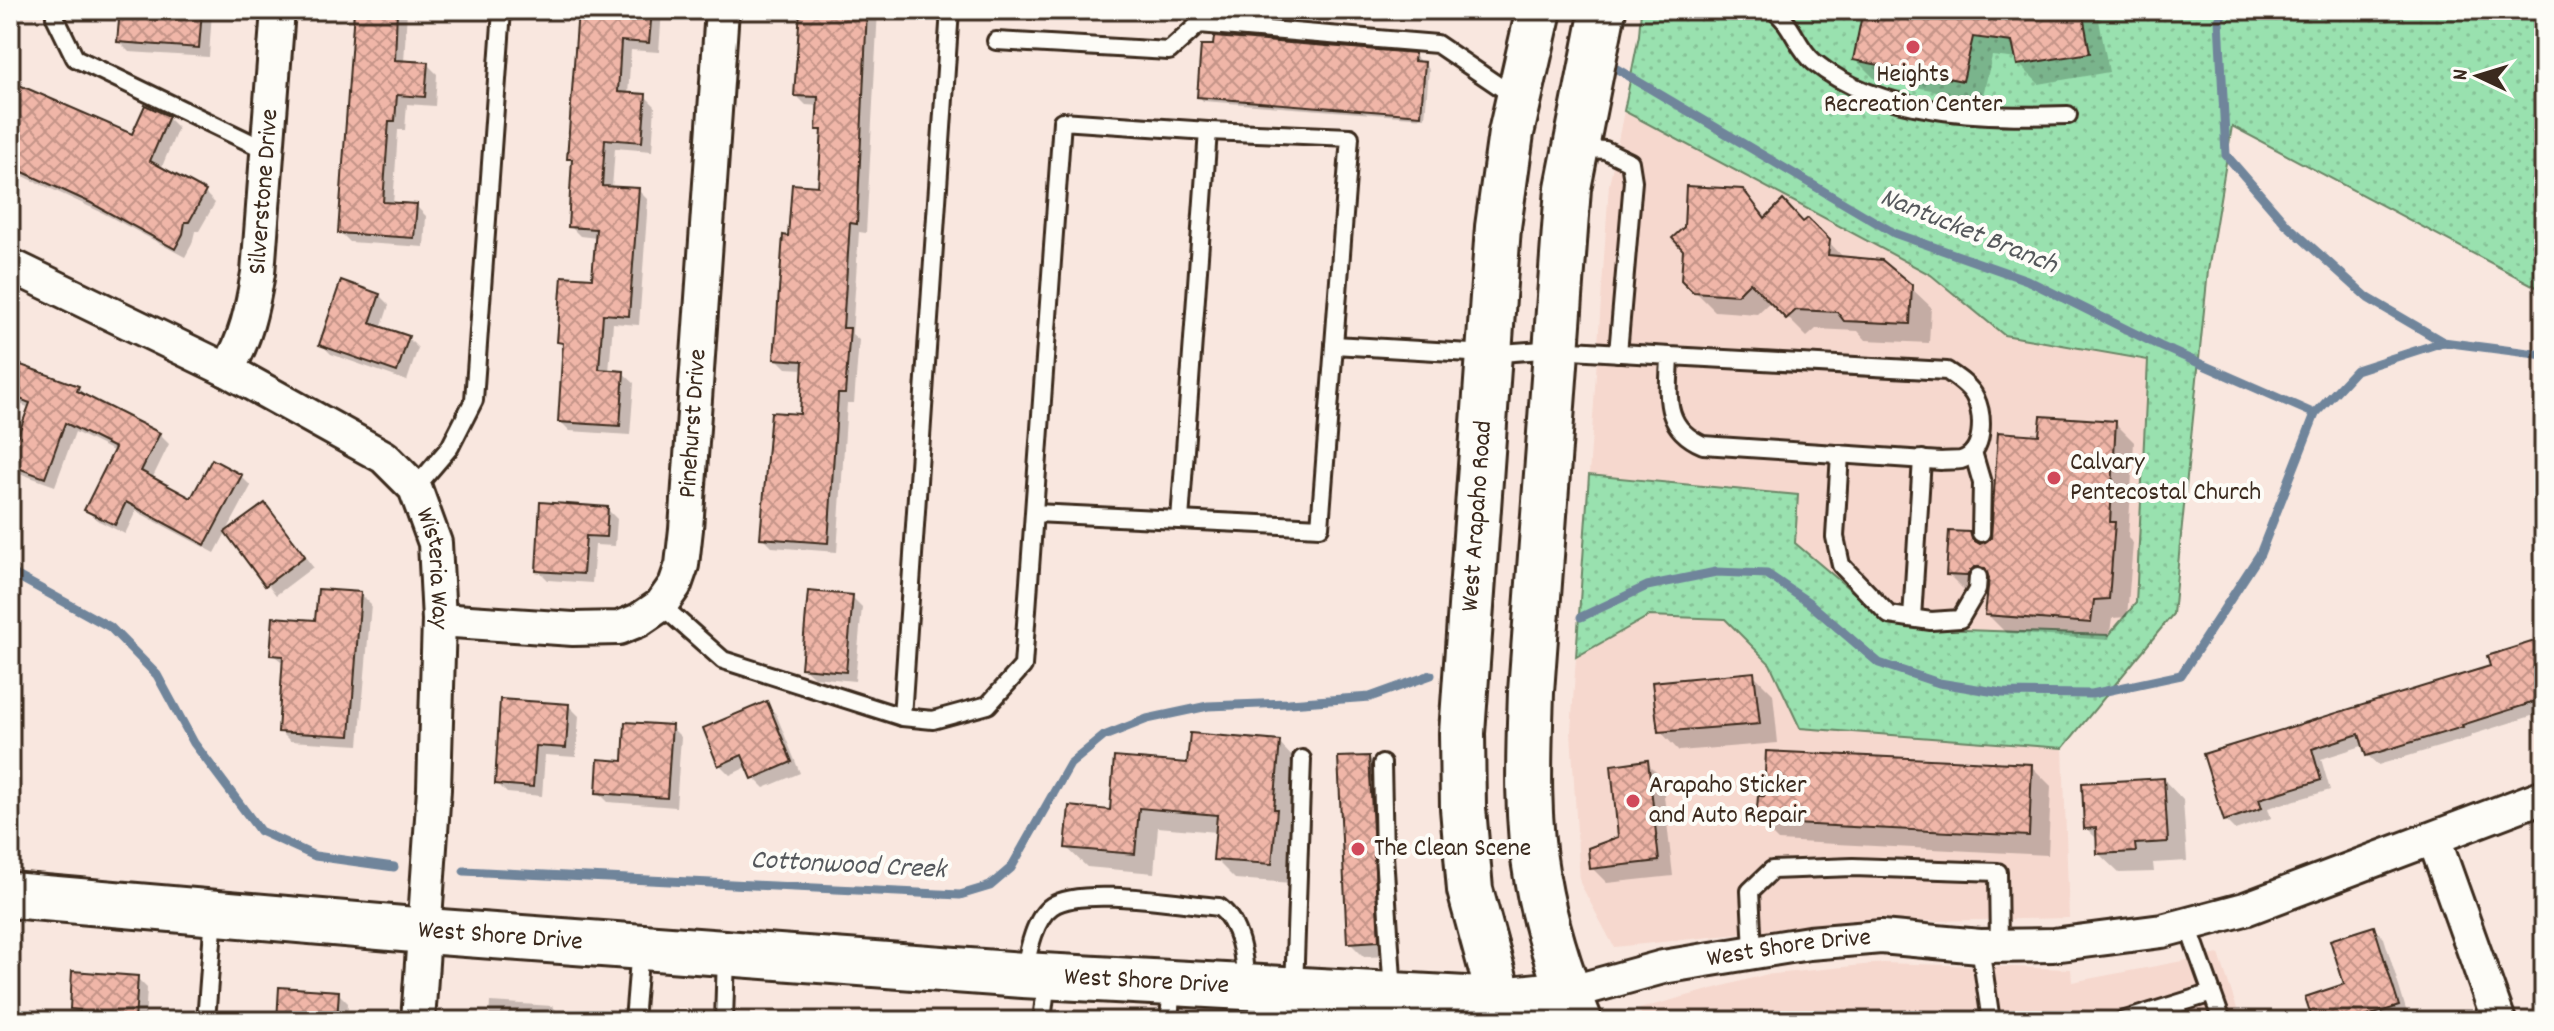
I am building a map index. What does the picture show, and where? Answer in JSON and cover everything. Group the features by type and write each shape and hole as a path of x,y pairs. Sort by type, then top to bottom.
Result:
{"main road":[{"name":"West Arapaho Road","path":"1505,1011 1470,890 1463,808 1462,733 1487,354 1504,174 1539,10"},
{"path":"1574,1007 1536,875 1528,774 1531,692 1568,188 1603,10"},
{"name":"West Shore Drive","path":"10,895 426,931 1035,975 1170,1003 1393,996 1505,1011 1574,1007"}],"street":[{"name":"Silverstone Drive","path":"227,370 242,346 258,273 278,10"},
{"name":"Pinehurst Drive","path":"661,605 675,585 682,565 686,529 722,10"},
{"name":"Wisteria Way","path":"10,265 227,370 384,457 415,488 435,543 439,620 434,789 418,1021"},
{"path":"439,620 573,629 619,628 639,620 661,605"},
{"name":"West Shore Drive","path":"1574,1007 1663,967 1753,951 1881,937 1990,946 2053,945 2188,926 2245,909 2544,796"},
{"path":"2434,839 2499,1021"},
{"path":"10,895 10,907"}],"lane":[{"path":"55,10 55,17 75,58 268,151"},
{"path":"415,488 450,447 474,400 502,10"},
{"path":"902,717 950,10"},
{"path":"1773,10 1781,15 1812,60 1851,88 1890,100 1946,110 2011,117 2068,115"},
{"path":"996,41 1169,51 1199,24 1437,44 1519,100"},
{"path":"661,605 723,660 902,717 933,720 988,705 1023,666 1062,121 1350,137 1320,527 1035,513"},
{"path":"1180,520 1208,131"},
{"path":"1575,148 1605,150 1630,162 1633,181 1618,353"},
{"path":"1334,345 1487,354 1556,349 1947,371 1963,382 1975,397 1981,423 1979,441 1973,452 1962,460 1703,445 1686,438 1672,417 1668,390 1670,356"},
{"path":"1973,452 1982,483 1981,533"},
{"path":"1840,454 1835,537 1841,565 1889,615 1931,621 1960,619 1977,590 1978,577"},
{"path":"1912,618 1922,459"},
{"path":"1272,998 1302,759"},
{"path":"1382,764 1393,996"},
{"path":"1753,951 1750,891 1772,870 1853,867 1998,872 1990,946 1991,1021"},
{"path":"1042,1021 1033,934 1051,907 1070,899 1094,896 1219,907 1232,917 1245,969 1272,998"},
{"path":"206,1021 214,911"},
{"path":"2188,926 2222,1021"},
{"path":"634,1021 640,947"},
{"path":"724,1021 726,953"},
{"path":"2122,1021 2212,993"}],"shaded area":[{"path":"1624,111 1931,275 2004,335 2148,360 2136,603 2110,635 1907,628 1860,598 1795,543 1798,495 1589,475 1609,185"},
{"path":"1649,616 1725,619 1770,664 1800,728 2063,748 2069,918 1846,923 1614,947 1580,883 1571,731 1576,657"},
{"path":"2219,954 2241,1021 1644,1021 1639,1009 1764,975 1883,963 2071,969 2072,982"}],"green space":[{"path":"1641,10 2544,10 2544,291 2232,126 2208,271 2173,614 2063,748 1800,728 1770,664 1725,619 1649,616 1576,657 1589,475 1798,495 1795,543 1860,598 1907,628 2109,635 2136,603 2148,360 2004,335 1931,275 1624,111"}],"building":[{"path":"120,10 202,10 199,48 117,42"},
{"path":"354,10 397,10 395,60 428,62 425,97 397,95 395,121 389,121 383,202 417,204 414,238 338,233"},
{"path":"578,10 652,10 649,43 621,41 618,92 646,94 642,142 605,139 602,186 639,188 629,316 603,314 599,369 624,371 620,426 558,422 563,343 557,342 562,276 592,278 596,229 568,227 572,159 567,159"},
{"path":"800,10 867,10 857,224 850,223 843,328 850,328 845,394 838,394 828,543 760,538 771,412 800,414 803,361 774,359 783,235 788,236 792,184 818,186 822,130 816,130 818,97 794,96"},
{"name":"Heights Recreation Center","path":"1863,10 2082,10 2090,53 2017,65 2012,42 1973,37 1963,81 1853,60"},
{"path":"1214,37 1415,53 1414,61 1425,62 1421,115 1197,97 1201,45 1213,45"},
{"path":"10,81 132,134 145,105 169,116 150,161 206,191 189,222 185,222 175,249 91,203 10,166"},
{"path":"1686,186 1743,189 1765,218 1783,200 1803,222 1808,218 1830,240 1828,255 1882,260 1912,285 1910,324 1844,321 1837,312 1796,310 1786,319 1750,282 1737,295 1693,292 1681,280 1683,250 1672,238 1684,227"},
{"path":"341,280 380,294 370,323 409,336 397,372 319,345"},
{"path":"10,361 79,386 77,391 160,433 141,471 191,498 212,459 242,475 205,545 126,502 115,525 84,510 115,448 65,423 45,478 10,465 10,456 30,403 10,395"},
{"name":"Calvary Pentecostal Church","path":"2041,416 2116,421 2110,522 2115,522 2109,599 2094,600 2091,623 1985,615 1989,578 1985,568 1974,567 1967,576 1946,575 1949,531 1970,532 1972,539 1980,544 1991,538 1998,432 2039,435"},
{"path":"540,502 608,507 606,537 586,536 583,574 536,571"},
{"path":"265,503 305,556 265,586 225,532"},
{"path":"318,589 361,592 350,736 278,732 283,656 270,655 273,617 315,620"},
{"path":"808,591 853,595 846,672 801,668"},
{"path":"2544,638 2544,699 2366,756 2359,734 2312,749 2321,780 2259,799 2262,808 2224,821 2203,754 2490,666 2487,656"},
{"path":"1754,672 1760,724 1658,732 1652,682"},
{"path":"500,699 569,704 566,748 536,746 533,787 495,784"},
{"path":"767,701 792,762 752,779 742,755 718,766 703,728"},
{"path":"625,722 672,725 667,798 596,793 598,759 623,761"},
{"path":"1190,733 1280,741 1272,864 1213,860 1217,815 1139,808 1135,854 1065,848 1069,806 1110,810 1114,757 1187,763"},
{"path":"1766,751 2032,764 2029,836 1756,822 1758,796 1764,796"},
{"name":"The Clean Scene","path":"1369,756 1379,941 1347,943 1338,757"},
{"name":"Arapaho Sticker and Auto Repair","path":"1648,760 1659,861 1590,869 1588,848 1618,837 1611,765"},
{"path":"2164,778 2168,842 2135,844 2136,852 2097,854 2096,828 2084,829 2082,783"},
{"path":"2374,926 2399,1006 2352,1021 2313,1021 2305,997 2344,984 2330,940"},
{"path":"72,971 138,976 135,1021 79,1021 80,1010 70,1009"},
{"path":"279,987 339,991 337,1021 277,1021"}],"waterway":[{"path":"2225,10 2219,20 2226,155 2286,224 2368,298 2443,342"},
{"name":"Nantucket Branch","path":"1617,69 1894,233 2027,280 2160,346 2315,414"},
{"name":"Cottonwood Creek","path":"1581,617 1647,586 1716,572 1767,574 1808,602 1879,663 1939,683 2002,693 2092,694 2181,675 2260,554 2315,414 2356,370 2443,342 2544,355"},
{"name":"Cottonwood Creek","path":"10,572 110,627 157,675 194,743 260,831 315,856 394,867"},
{"name":"Cottonwood Creek","path":"464,871 960,895 990,886 1011,868 1070,764 1104,736 1147,719 1208,706 1370,697 1431,675"}],"place":[{"name":"Heights Recreation Center","path":"1913,47"},
{"name":"Calvary Pentecostal Church","path":"2054,478"},
{"name":"Arapaho Sticker and Auto Repair","path":"1633,801"},
{"name":"The Clean Scene","path":"1358,849"}]}
